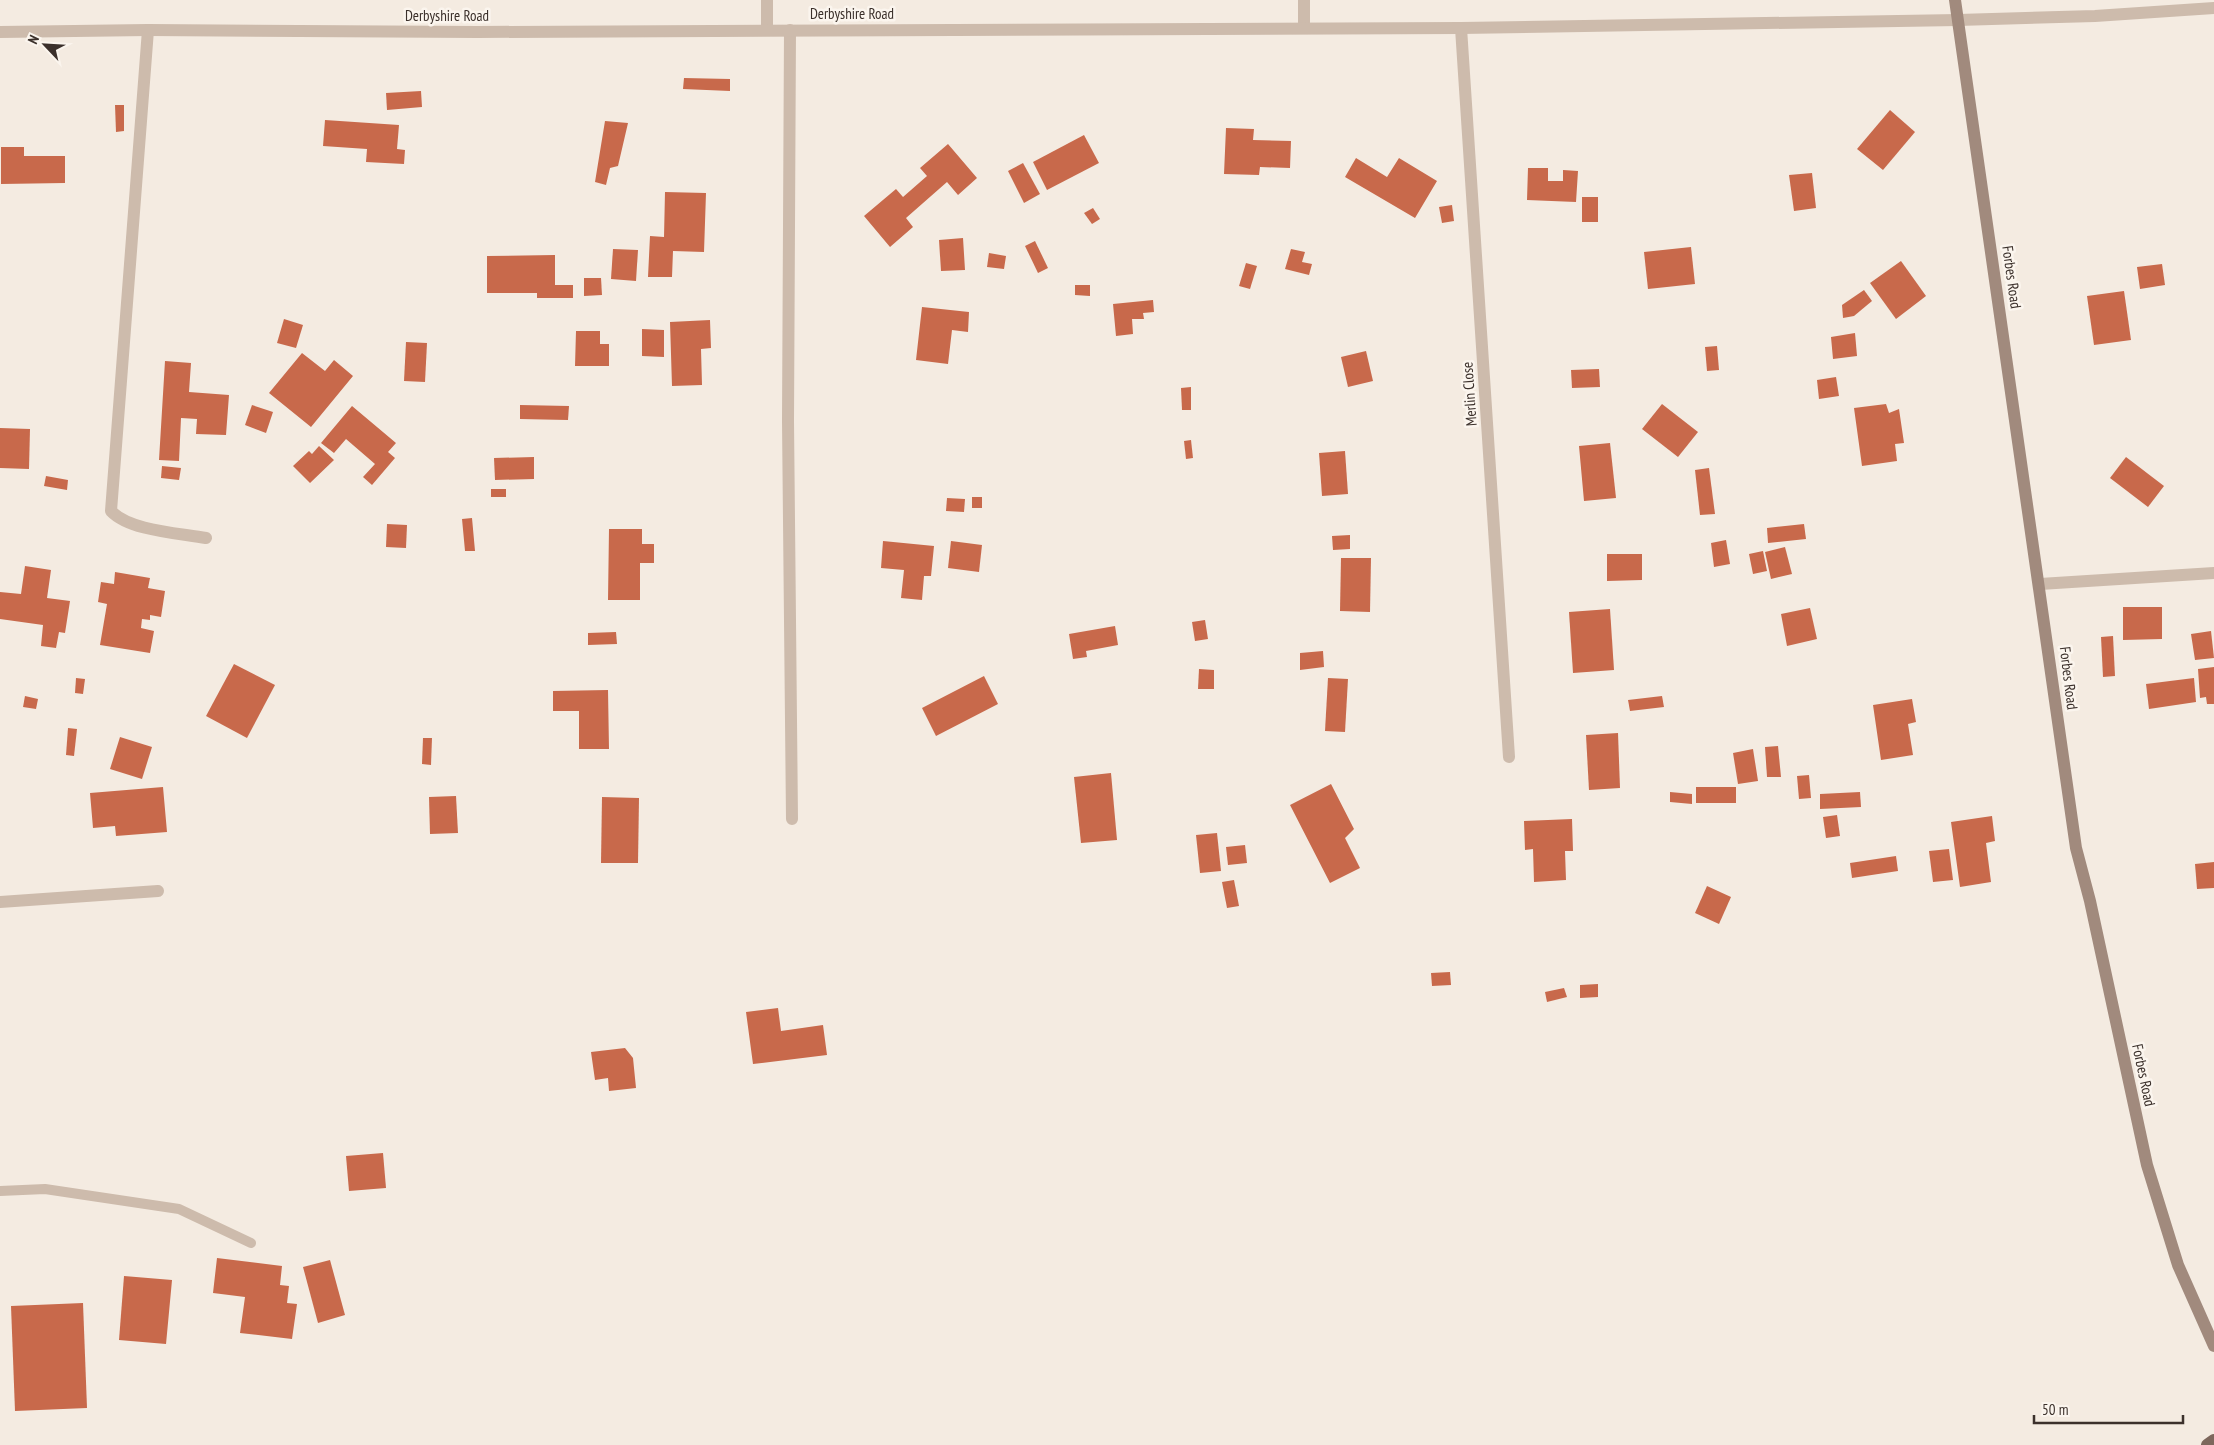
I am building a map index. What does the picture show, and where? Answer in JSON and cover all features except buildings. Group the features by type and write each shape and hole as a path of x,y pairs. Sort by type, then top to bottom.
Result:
{"main road":[{"name":"Forbes Road","path":"1955,0 2040,584 2076,848 2090,901 2147,1165 2178,1265 2214,1346"},
{"path":"2207,1445 2214,1440"}],"street":[{"path":"767,0 767,29"},
{"path":"1304,0 1304,27"},
{"name":"Derbyshire Road","path":"0,32 148,30 488,32 767,29 1461,28 1667,23 1958,20 2095,16 2214,8"},
{"name":"Merlin Close","path":"1461,28 1509,757"},
{"path":"148,30 111,511 118,517 133,524 206,538"},
{"path":"790,30 788,421 792,819"},
{"path":"2040,584 2214,573"},
{"path":"0,902 158,892"}],"lane":[{"path":"0,1191 45,1189 179,1209 251,1243"}]}
